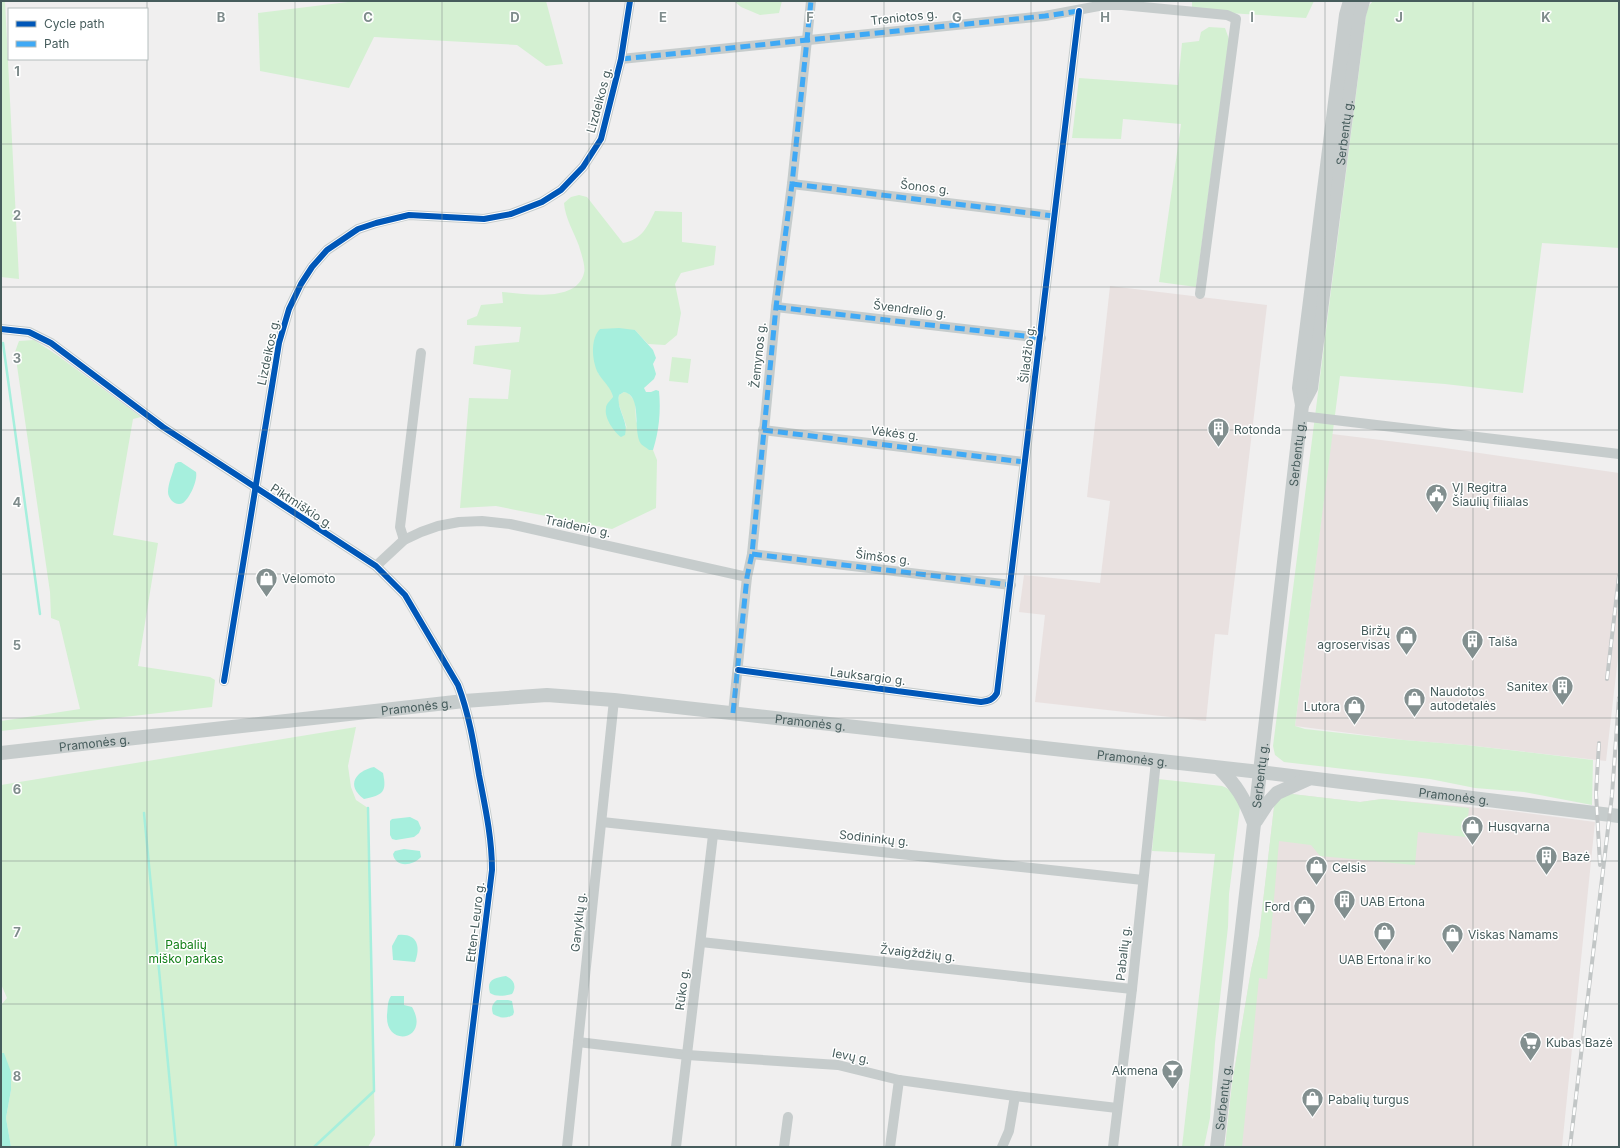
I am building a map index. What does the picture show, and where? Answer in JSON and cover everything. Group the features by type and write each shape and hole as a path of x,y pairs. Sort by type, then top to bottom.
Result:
{"main road":[{"name":"Serbentų g.","path":"1216,1147 1301,410 1299,388 1346,15 1350,1"},
{"name":"Serbentų g.","path":"1301,410 1311,388 1359,15 1363,1"},
{"name":"Pramonės g.","path":"1,752 464,700 547,695 614,700 1260,772 1619,816"},
{"path":"1219,768 1240,791 1246,802 1254,825"},
{"path":"1254,825 1267,804 1277,793 1308,778"}],"street":[{"name":"Lizdeikos g.","path":"224,681 279,343 289,309 301,284 312,267 327,250 358,229 409,215 484,219 511,214 542,202 561,190 583,167 600,139 621,59 630,1"},
{"name":"Žemynos g.","path":"733,713 746,577 752,554 776,307 792,184 811,1"},
{"name":"Treniotos g.","path":"621,59 1045,16 1079,11 1104,5 1122,5 1227,15 1236,19 1200,294"},
{"name":"Šiladžio g.","path":"994,698 997,693 1011,585 1024,462 1041,338 1079,11"},
{"name":"Šonos g.","path":"792,184 1054,216"},
{"name":"Švendrelio g.","path":"776,307 1041,338"},
{"name":"Piktmiškio g.","path":"1,329 29,332 51,343 163,427 376,566 405,595 458,685 464,700"},
{"path":"404,540 400,527 421,353"},
{"path":"1301,410 1619,454"},
{"name":"Vėkės g.","path":"763,430 1024,462"},
{"name":"Traidenio g.","path":"376,566 404,540 422,532 438,526 459,522 482,521 517,526 746,577"},
{"name":"Šimšos g.","path":"752,554 1011,585"},
{"name":"Lauksargio g.","path":"738,670 981,702 989,701 994,698"},
{"name":"Etten-Leuro g.","path":"458,1147 492,870 491,851 484,802 464,700"},
{"name":"Ganyklų g.","path":"566,1147 614,700"},
{"name":"Pabalių g.","path":"1113,1147 1132,990 1156,761"},
{"name":"Sodininkų g.","path":"602,822 1143,880"},
{"name":"Rūko g.","path":"676,1147 713,835"},
{"name":"Žvaigždžių g.","path":"701,942 1132,990"},
{"name":"Ievų g.","path":"578,1042 687,1055 838,1065 899,1080 1117,1108"},
{"path":"890,1147 899,1080"},
{"path":"1002,1147 1009,1130 1015,1096"},
{"path":"784,1147 788,1117"}],"shaded area":[{"path":"1110,286 1267,305 1228,635 1215,634 1206,721 1035,702 1045,615 1019,612 1024,575 1100,583 1110,501 1087,497"},
{"path":"619,328 635,330 653,350 656,358 653,364 656,374 654,379 644,388 646,392 656,390 659,391 659,421 653,450 649,450 641,444 638,438 635,407 630,395 624,392 619,395 619,405 626,430 625,435 621,437 618,435 610,424 607,416 606,407 613,397 611,390 600,376 596,368 593,356 593,344 600,329"},
{"path":"1332,434 1438,447 1619,473 1619,649 1606,761 1466,745 1404,740 1295,726"},
{"path":"181,462 196,472 195,484 191,493 186,501 180,504 173,502 168,495 168,489 175,464"},
{"path":"374,767 383,773 384,789 376,796 364,799 355,789 355,779 362,772"},
{"path":"1292,794 1360,802 1382,799 1511,811 1595,822 1562,1147 1225,1147 1232,1084 1251,970 1259,936 1274,807"},
{"path":"410,817 418,821 421,828 419,833 414,837 396,840 392,839 390,835 390,821 392,819"},
{"path":"404,849 420,851 421,857 409,864 397,862 394,859 393,854 395,851"},
{"path":"398,935 410,936 416,942 418,951 415,962 393,960 392,946"},
{"path":"506,976 511,979 514,984 512,994 500,996 490,993 490,982"},
{"path":"391,996 404,996 404,1005 412,1007 416,1018 416,1027 412,1033 406,1036 399,1036 393,1033 388,1026 387,1015"},
{"path":"497,1000 512,1001 514,1012 513,1015 503,1018 493,1014 492,1006"},
{"path":"1,1053 4,1053 11,1072 11,1090 6,1118 11,1147 1,1147"}],"green space":[{"path":"1,1 5,1 19,279 1,277"},
{"path":"356,1 546,1 563,64 546,66 517,45 374,37 349,88 260,71 258,13"},
{"path":"734,1 782,1 779,13 760,15 741,7"},
{"path":"1192,1 1314,1 1306,18 1192,9"},
{"path":"1373,1 1619,1 1619,248 1542,243 1523,393 1445,384 1340,376 1295,726 1305,729 1466,745 1593,760 1592,805 1524,792 1475,788 1430,779 1284,762 1275,755 1273,746 1367,8"},
{"path":"1209,27 1225,28 1229,39 1196,287 1159,282 1181,124 1123,119 1121,139 1072,138 1079,78 1178,85 1182,43 1199,41 1201,32"},
{"path":"579,195 587,197 623,243 635,239 644,232 655,211 682,212 682,242 716,246 714,265 681,273 675,284 681,313 677,335 665,345 648,344 635,330 598,373 612,390 613,398 607,405 627,428 618,402 619,395 624,392 628,393 635,401 636,421 649,450 653,450 657,460 656,508 612,529 496,506 460,508 469,398 508,399 511,370 473,364 475,346 519,342 521,327 467,325 467,320 477,316 481,305 503,303 502,292 536,295 561,293 571,289 579,283 584,273 584,264 579,246 566,214 564,203 571,197"},
{"path":"34,340 57,355 141,417 133,419 113,535 158,543 138,666 210,677 215,680 212,707 1,731 1,721 80,709 59,621 51,618 50,592 15,352 19,341"},
{"path":"672,357 691,359 688,383 669,381"},
{"name":"Pabalių miško parkas","path":"356,727 348,766 351,787 356,800 368,808 375,1135 368,1147 11,1147 6,1118 11,1090 4,1053 1,1053 1,1005 7,998 1,984 1,785"},
{"path":"1158,779 1222,786 1229,789 1234,794 1240,807 1229,894 1228,927 1215,1043 1210,1118 1204,1147 1182,1147 1215,854 1152,851"},
{"path":"1292,794 1360,802 1382,799 1469,808 1466,837 1418,832 1415,865 1320,856 1311,845 1279,841 1267,979 1259,978 1242,1147 1225,1147 1232,1084 1251,970 1259,936 1274,807 1281,798"}],"waterway":[{"path":"3,343 40,614"},
{"path":"314,1147 374,1091 368,808"},
{"path":"144,813 176,1147"}],"railway":[{"path":"1607,679 1619,576"},
{"path":"1570,1147 1612,795 1619,698"},
{"path":"1599,743 1596,793 1600,865"}],"marked path":[{"path":"733,713 747,577 752,554 776,307 792,184 811,1"},
{"path":"621,59 1045,16 1079,11 1078,15"},
{"path":"792,184 1054,216"},
{"path":"776,307 1041,338"},
{"path":"763,430 1024,462"},
{"path":"752,554 1011,585"}],"cycle path":[{"path":"224,681 279,343 289,309 301,284 312,267 327,250 358,229 409,215 484,219 511,214 542,202 561,190 583,167 601,139 621,59 630,1"},
{"path":"738,670 981,702 990,700 997,693 1079,11"},
{"path":"1,329 29,332 51,343 163,427 376,566 405,595 458,685 468,718 475,752 486,810 492,858 492,870 458,1147"}],"place":[{"name":"Rotonda","path":"1218,448"},
{"name":"VĮ Regitra Šiaulių filialas","path":"1436,514"},
{"name":"Velomoto","path":"266,598"},
{"name":"Biržų agroservisas","path":"1406,656"},
{"name":"Talša","path":"1473,660"},
{"name":"Sanitex","path":"1563,706"},
{"name":"Naudotos autodetalės","path":"1415,718"},
{"name":"Lutora","path":"1355,726"},
{"name":"Husqvarna","path":"1472,846"},
{"name":"Bazė","path":"1547,876"},
{"name":"Celsis","path":"1316,886"},
{"name":"UAB Ertona","path":"1344,920"},
{"name":"Ford","path":"1305,926"},
{"name":"UAB Ertona ir ko","path":"1385,952"},
{"name":"Viskas Namams","path":"1453,954"},
{"name":"Kubas Bazė","path":"1531,1062"},
{"name":"Akmena","path":"1173,1090"},
{"name":"Pabalių turgus","path":"1312,1118"}]}
